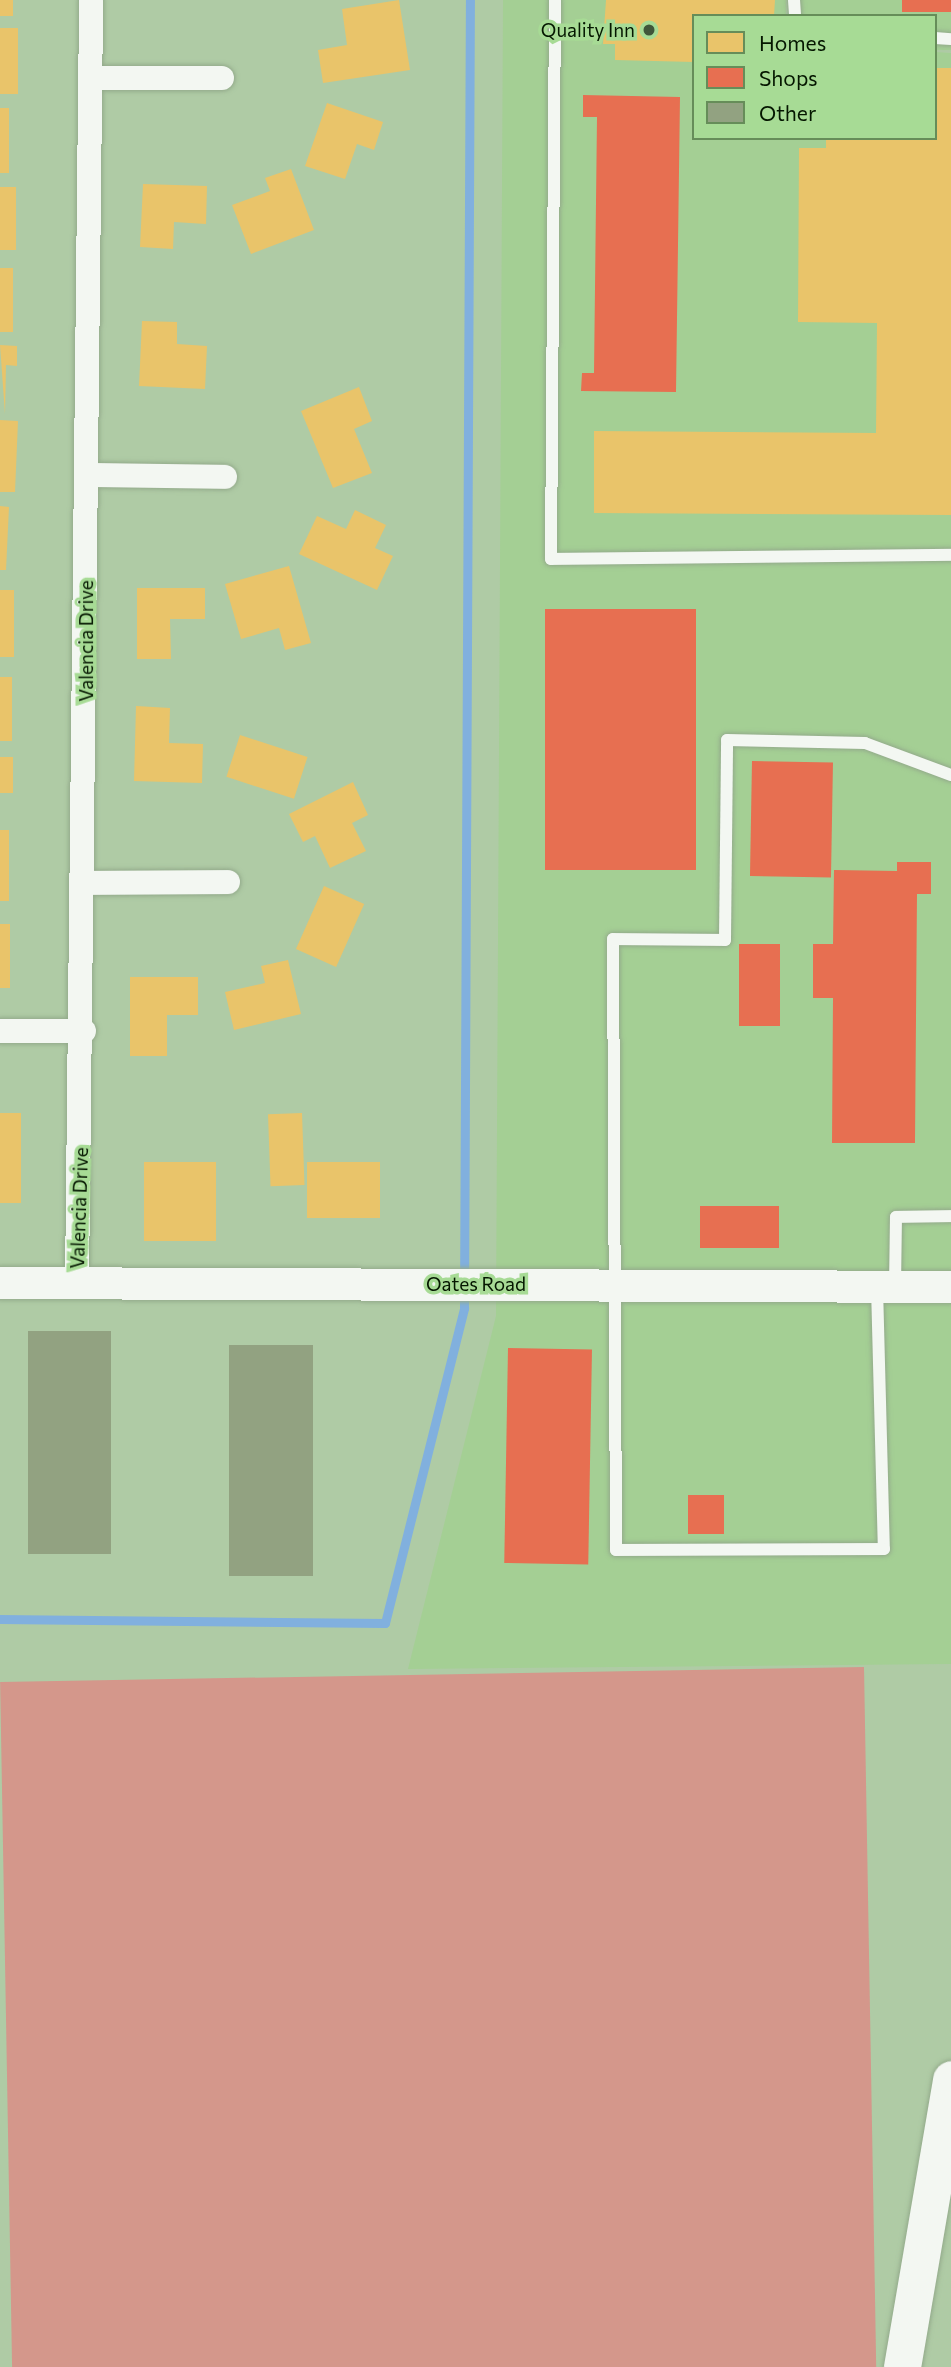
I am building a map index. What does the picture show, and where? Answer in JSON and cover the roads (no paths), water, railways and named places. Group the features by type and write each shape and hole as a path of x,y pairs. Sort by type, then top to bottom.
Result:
{"main road":[{"path":"902,2367 951,2079"}],"street":[{"name":"Valencia Drive","path":"78,1283 84,1031 91,0"},
{"path":"90,78 222,78"},
{"path":"87,475 225,477"},
{"path":"85,883 228,882"},
{"path":"0,1031 84,1031"},
{"name":"Oates Road","path":"0,1283 951,1287"}],"lane":[{"path":"555,0 551,559 951,555"},
{"path":"951,775 865,743 727,740 724,940 613,939 612,1284 616,1550 884,1549 886,1287 896,1217 951,1216"}],"waterway":[{"path":"0,1619 385,1623 464,1308 470,0"}],"place":[{"name":"Quality Inn","path":"649,30"}]}
